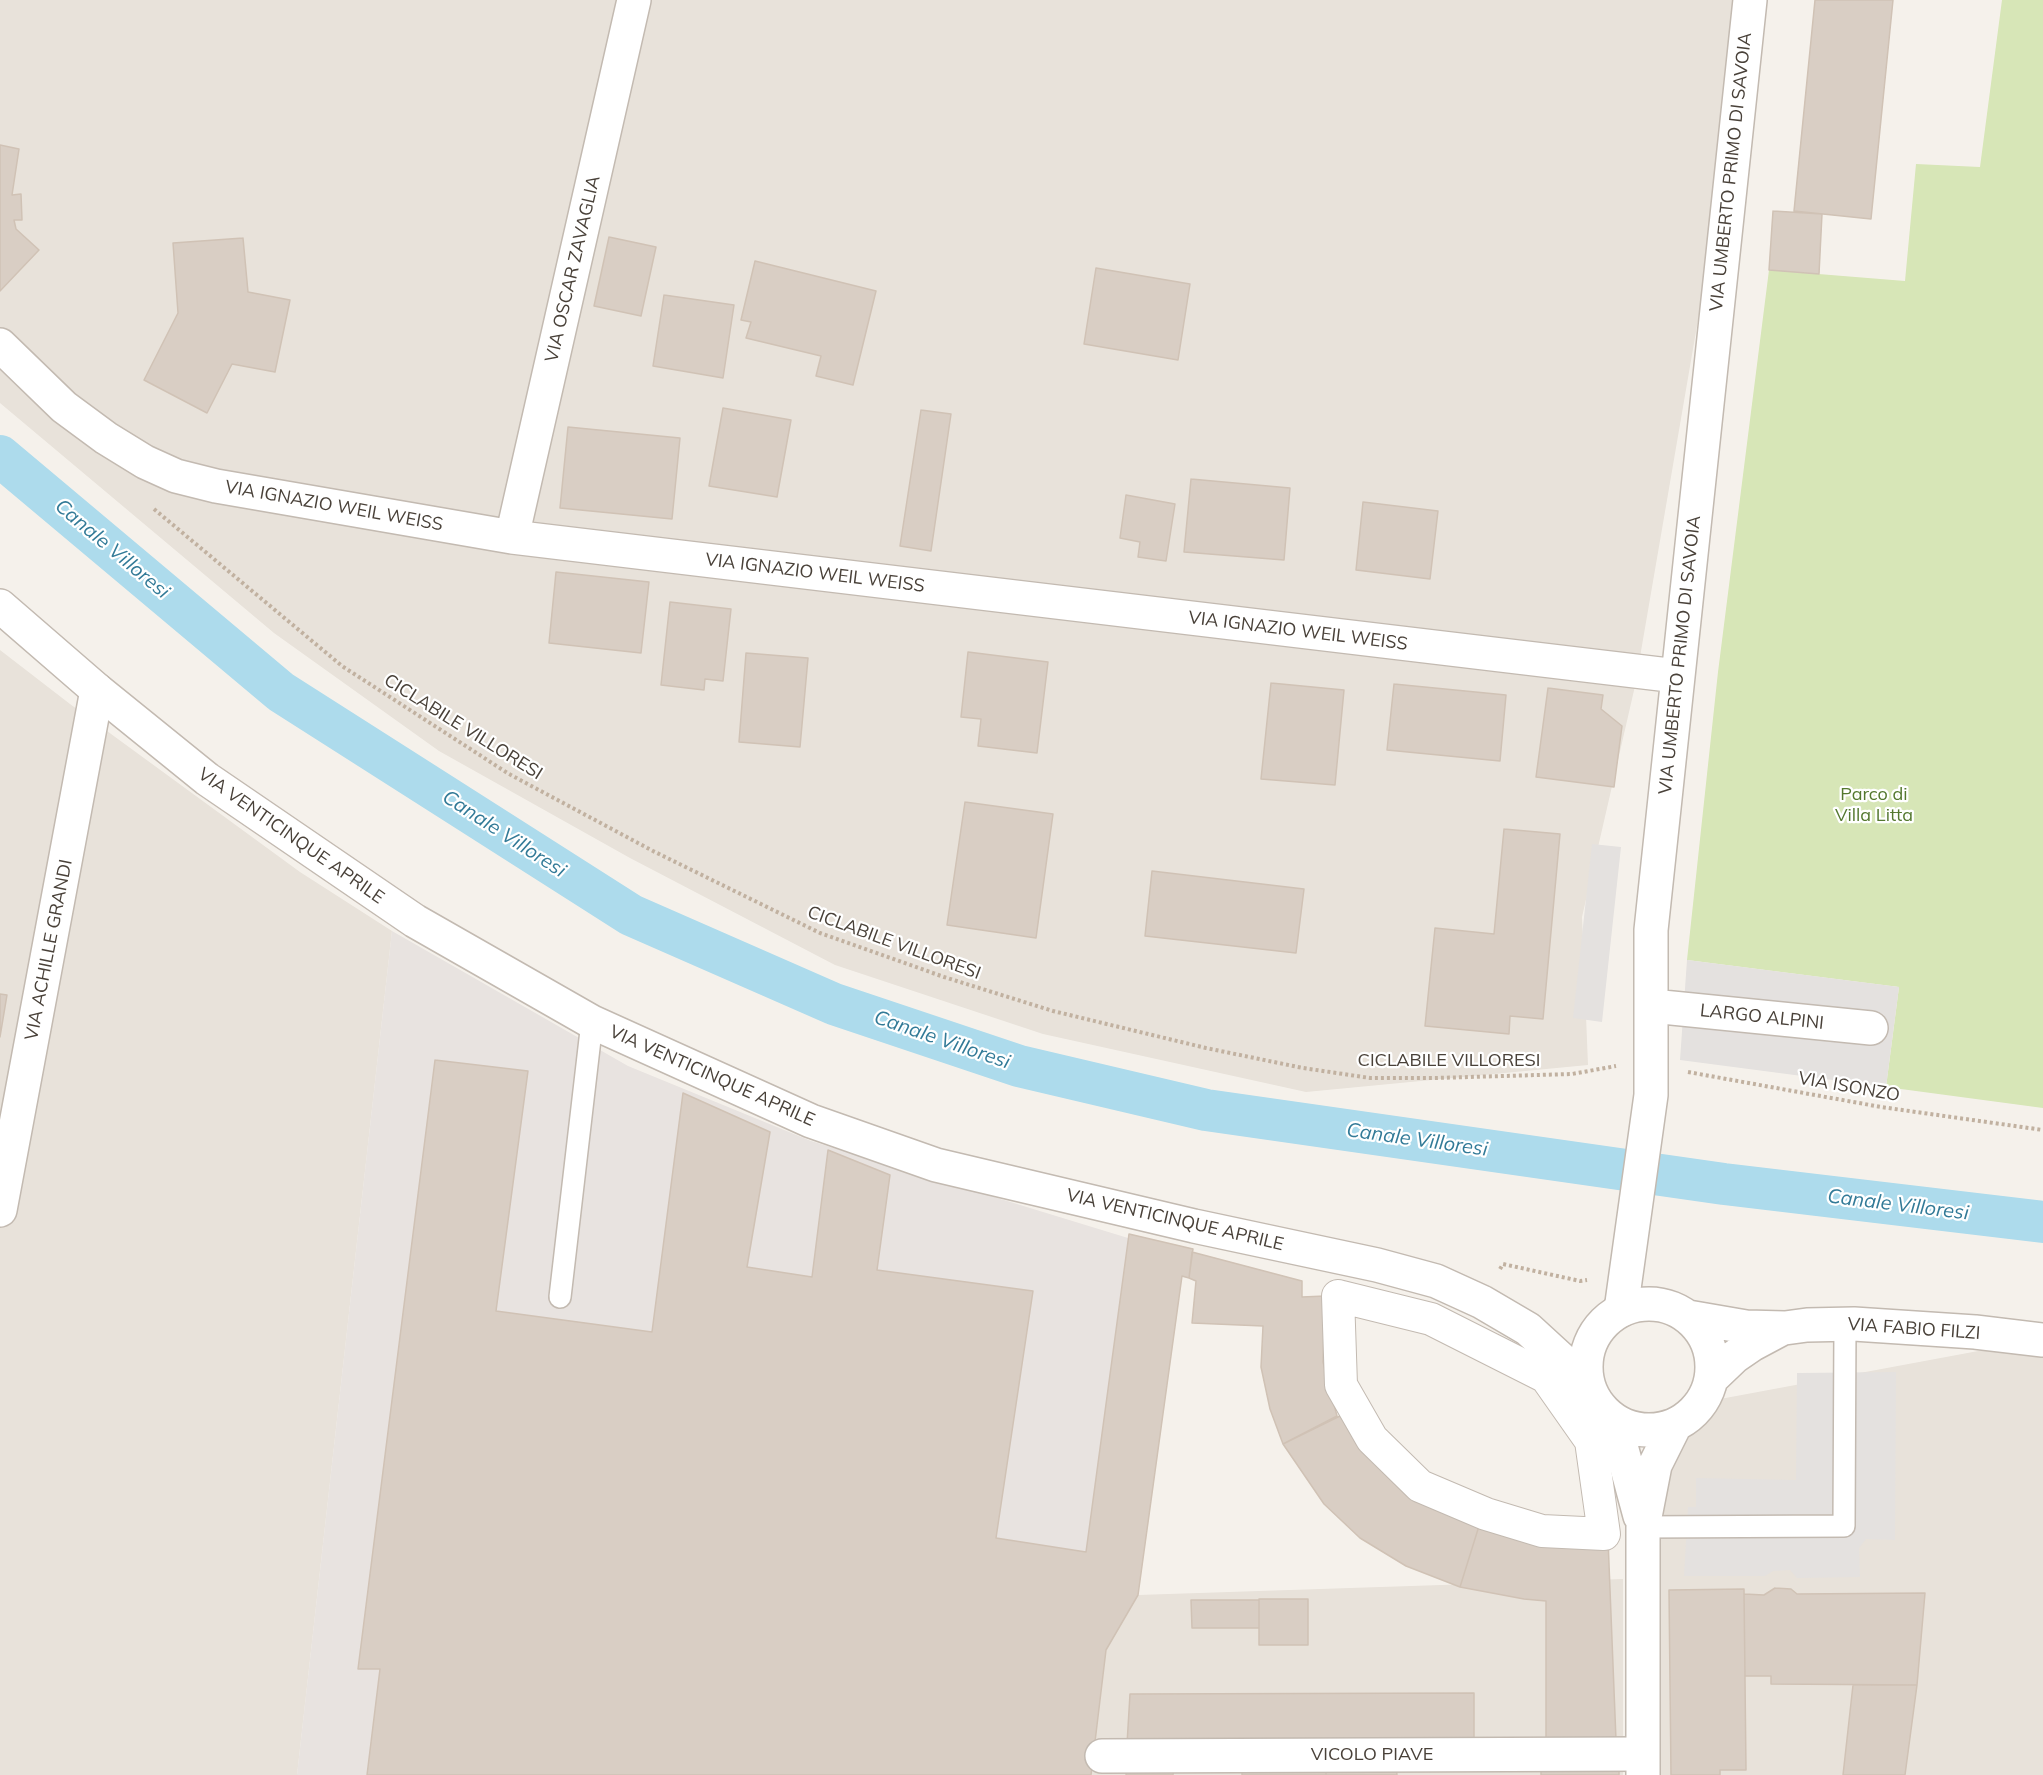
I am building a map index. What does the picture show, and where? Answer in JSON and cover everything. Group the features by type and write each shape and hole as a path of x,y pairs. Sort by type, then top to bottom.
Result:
{"street":[{"name":"VIA OSCAR ZAVAGLIA","path":"512,537 634,0"},
{"name":"VIA UMBERTO PRIMO DI SAVOIA","path":"1621,1310 1651,1080 1651,930 1750,0"},
{"name":"VIA IGNAZIO WEIL WEISS","path":"0,345 64,406 106,438 145,462 176,476 216,486 512,537 1677,676"},
{"name":"VIA VENTICINQUE APRILE","path":"0,606 97,690 207,779 317,855 415,921 592,1022 651,1051 811,1121 936,1165 1194,1226 1387,1267 1436,1281 1482,1302 1528,1329 1588,1384"},
{"name":"VIA ACHILLE GRANDI","path":"0,1210 97,690"},
{"name":"LARGO ALPINI","path":"1652,1006 1871,1028"},
{"path":"1338,1296 1431,1320 1546,1377 1591,1441 1604,1534 1542,1531 1486,1514 1420,1485 1372,1439 1341,1385 1338,1296"},
{"path":"1655,1304 1672,1308 1688,1317 1700,1329 1708,1344 1712,1361 1712,1378 1699,1407 1675,1425 1654,1430 1633,1429 1614,1420 1602,1410 1588,1384 1586,1366 1589,1347 1597,1331 1621,1310 1638,1305 1655,1304"},
{"name":"VIA FABIO FILZI","path":"1688,1317 1746,1327 1845,1325 1975,1332 2043,1340"},
{"name":"VIA FABIO FILZI","path":"1712,1378 1752,1344 1785,1328"},
{"name":"VIA VENTICINQUE APRILE","path":"1528,1329 1566,1332 1597,1331"},
{"path":"1614,1420 1643,1527"},
{"path":"1643,1765 1643,1527 1655,1465 1675,1425"},
{"name":"VICOLO PIAVE","path":"1102,1756 1643,1765"}],"lane":[{"path":"560,1297 592,1022"},
{"path":"1643,1527 1844,1526 1845,1325"}],"path":[{"name":"CICLABILE VILLORESI","path":"165,518 342,666 509,774 653,851 820,933 944,977 1053,1011 1206,1048 1303,1068 1371,1078 1435,1078 1572,1074 1626,1064 1651,1080"},
{"name":"VIA ISONZO","path":"1651,1080 1881,1107 2043,1130"},
{"path":"1498,1274 1503,1264 1580,1281 1589,1280"}],"shaded area":[{"path":"0,0 1753,0 1635,686 1582,917 1588,1065 1306,1092 1043,1034 835,965 630,858 439,751 274,633 0,403"},
{"path":"0,650 300,872 392,931 297,1775 0,1775"},
{"path":"1592,844 1621,847 1602,1022 1573,1018"},
{"path":"392,931 628,1066 811,1141 1128,1238 1129,1234 1193,1249 1189,1278 1182,1277 1106,1650 1091,1775 297,1775"},
{"path":"1687,960 1899,987 1886,1087 1680,1060"},
{"path":"1989,1349 2043,1356 2043,1775 1661,1775 1661,1410"},
{"path":"1896,1372 1895,1540 1866,1539 1859,1548 1860,1577 1797,1578 1790,1570 1773,1571 1765,1576 1684,1576 1688,1507 1696,1507 1696,1478 1796,1480 1797,1373"},
{"path":"1623,1579 1623,1775 1091,1775 1106,1650 1138,1595"}],"green space":[{"name":"Parco di Villa Litta","path":"2002,0 2043,0 2043,1108 1886,1087 1899,987 1687,960 1718,672 1769,270 1905,281 1916,164 1980,167"}],"building":[{"path":"1815,0 1893,0 1871,219 1794,211"},
{"path":"0,145 19,149 12,195 21,194 22,220 14,220 16,229 39,250 0,291"},
{"path":"1773,211 1822,214 1819,274 1769,270"},
{"path":"609,237 656,247 641,316 594,306"},
{"path":"243,238 248,292 290,300 275,372 232,364 207,413 144,380 178,313 173,243"},
{"path":"755,261 876,291 853,385 816,376 821,356 746,338 751,322 741,320"},
{"path":"1096,268 1190,284 1178,360 1084,344"},
{"path":"664,295 734,305 723,378 653,366"},
{"path":"723,408 791,420 777,497 709,486"},
{"path":"921,410 951,414 931,551 900,546"},
{"path":"568,427 680,438 672,519 560,508"},
{"path":"1191,479 1290,488 1284,560 1184,552"},
{"path":"1126,495 1175,504 1166,561 1138,557 1140,542 1120,538"},
{"path":"1363,502 1438,511 1430,579 1356,570"},
{"path":"556,572 649,582 641,653 549,643"},
{"path":"670,602 731,609 723,681 705,679 704,690 661,685"},
{"path":"968,652 1048,662 1037,753 978,746 981,719 961,717"},
{"path":"746,653 808,658 800,747 739,742"},
{"path":"1271,683 1344,690 1335,785 1261,779"},
{"path":"1394,684 1506,695 1500,761 1387,750"},
{"path":"1548,688 1603,695 1601,709 1622,726 1614,787 1536,777"},
{"path":"965,802 1053,814 1036,938 947,925"},
{"path":"1504,829 1560,834 1543,1019 1510,1016 1509,1034 1425,1026 1435,928 1494,934"},
{"path":"1152,871 1304,889 1296,953 1145,936"},
{"path":"0,994 7,995 0,1037"},
{"path":"435,1060 528,1071 496,1311 652,1332 683,1093 770,1132 747,1267 812,1277 828,1150 890,1175 877,1270 1033,1291 996,1538 1086,1552 1129,1234 1193,1249 1189,1278 1182,1276 1138,1595 1106,1650 1091,1775 367,1775 380,1669 358,1669"},
{"path":"1192,1252 1302,1281 1302,1297 1325,1296 1323,1362 1337,1416 1283,1444 1270,1409 1261,1367 1263,1326 1192,1323 1196,1281 1189,1278"},
{"path":"1344,1414 1479,1526 1460,1587 1406,1566 1360,1538 1324,1504 1283,1444"},
{"path":"1479,1526 1608,1539 1616,1740 1546,1741 1546,1601 1460,1587"},
{"path":"1775,1588 1791,1589 1797,1594 1925,1593 1917,1685 1771,1684 1771,1676 1745,1676 1744,1594 1764,1595"},
{"path":"1744,1589 1746,1770 1720,1770 1720,1775 1671,1775 1669,1590"},
{"path":"1259,1599 1308,1599 1308,1645 1259,1645"},
{"path":"1191,1600 1259,1600 1259,1628 1192,1628"},
{"path":"1853,1685 1917,1685 1905,1775 1843,1775"},
{"path":"1474,1693 1474,1744 1127,1744 1130,1694"},
{"path":"1396,1765 1397,1775 1326,1775 1326,1766"},
{"path":"1541,1765 1619,1766 1619,1775 1541,1775"},
{"path":"1127,1766 1174,1767 1173,1775 1126,1775"},
{"path":"1326,1766 1326,1775 1242,1775 1242,1767"}],"waterway":[{"name":"Canale Villoresi","path":"0,456 281,692 631,915 834,1004 1019,1066 1206,1110 1724,1184 2043,1222"}]}
